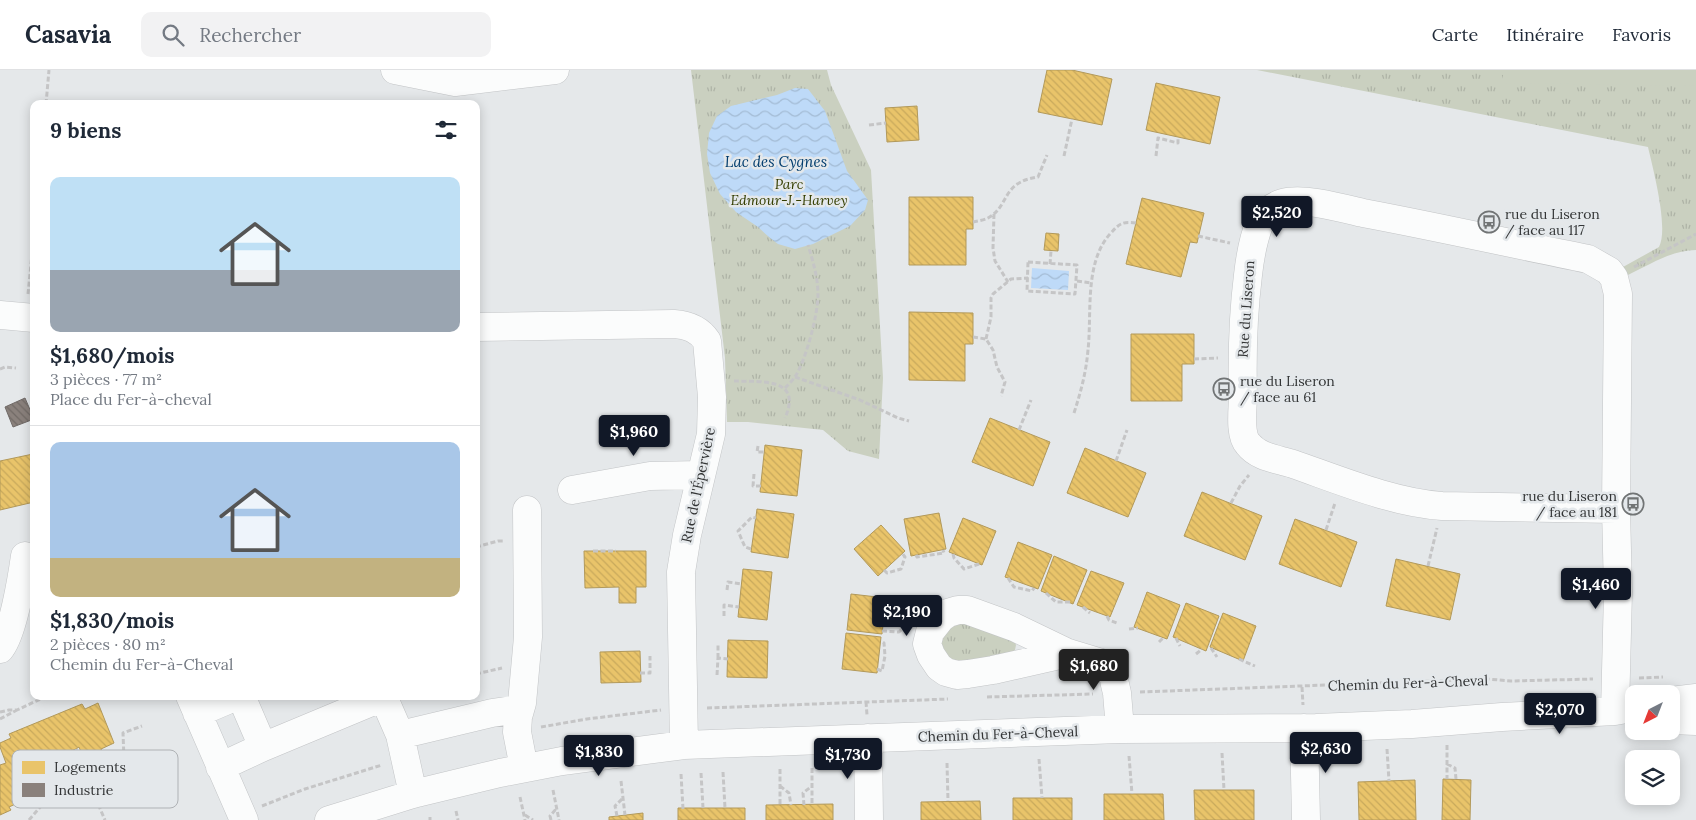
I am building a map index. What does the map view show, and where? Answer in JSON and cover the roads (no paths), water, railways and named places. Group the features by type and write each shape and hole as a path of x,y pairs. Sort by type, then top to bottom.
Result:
{"street":[{"path":"409,71 439,80 455,82 556,70"},
{"name":"Rue du Liseron","path":"1616,509 1442,506 1400,499 1259,454 1245,440 1243,427 1242,350 1252,247 1260,224 1268,210 1284,202 1306,202 1588,259 1609,271 1614,278 1618,294 1616,509 1618,592 1625,685"},
{"name":"Rue de l'Épervière","path":"480,327 683,324 698,331 707,341 712,397 711,434 681,572 684,745"},
{"path":"572,490 650,476 701,476"},
{"path":"527,510 528,637 522,703 528,718"},
{"path":"0,649 9,632 21,581 20,558"},
{"path":"1068,653 1101,663 1112,672 1120,729"},
{"path":"1680,701 1696,698"},
{"path":"218,700 194,705 220,767 251,814"},
{"path":"243,700 263,747"},
{"path":"220,767 374,700"},
{"path":"385,700 400,735 413,794"},
{"name":"Chemin du Fer-à-Cheval","path":"329,820 413,794 475,778 587,757 868,726 1120,729 1304,728 1412,724 1502,717 1625,711"},
{"path":"400,735 492,713 528,718"},
{"path":"524,768 518,732 528,718"},
{"path":"1680,720 1696,721"},
{"path":"868,726 870,820"},
{"path":"1304,728 1306,820"}],"water":[{"name":"Lac des Cygnes","path":"795,88 808,89 825,111 847,171 868,200 865,210 850,226 813,244 795,249 778,244 736,212 720,194 710,173 707,154 709,133 717,116 731,106 777,95"},
{"path":"1032,268 1069,271 1068,290 1031,288"}],"place":[{"name":"rue du Liseron / face au 117","path":"1489,222"},
{"name":"rue du Liseron / face au 61","path":"1224,389"},
{"name":"rue du Liseron / face au 181","path":"1633,504"}],"park label":[{"name":"Parc Edmour-J.-Harvey","path":"789,192"}]}
